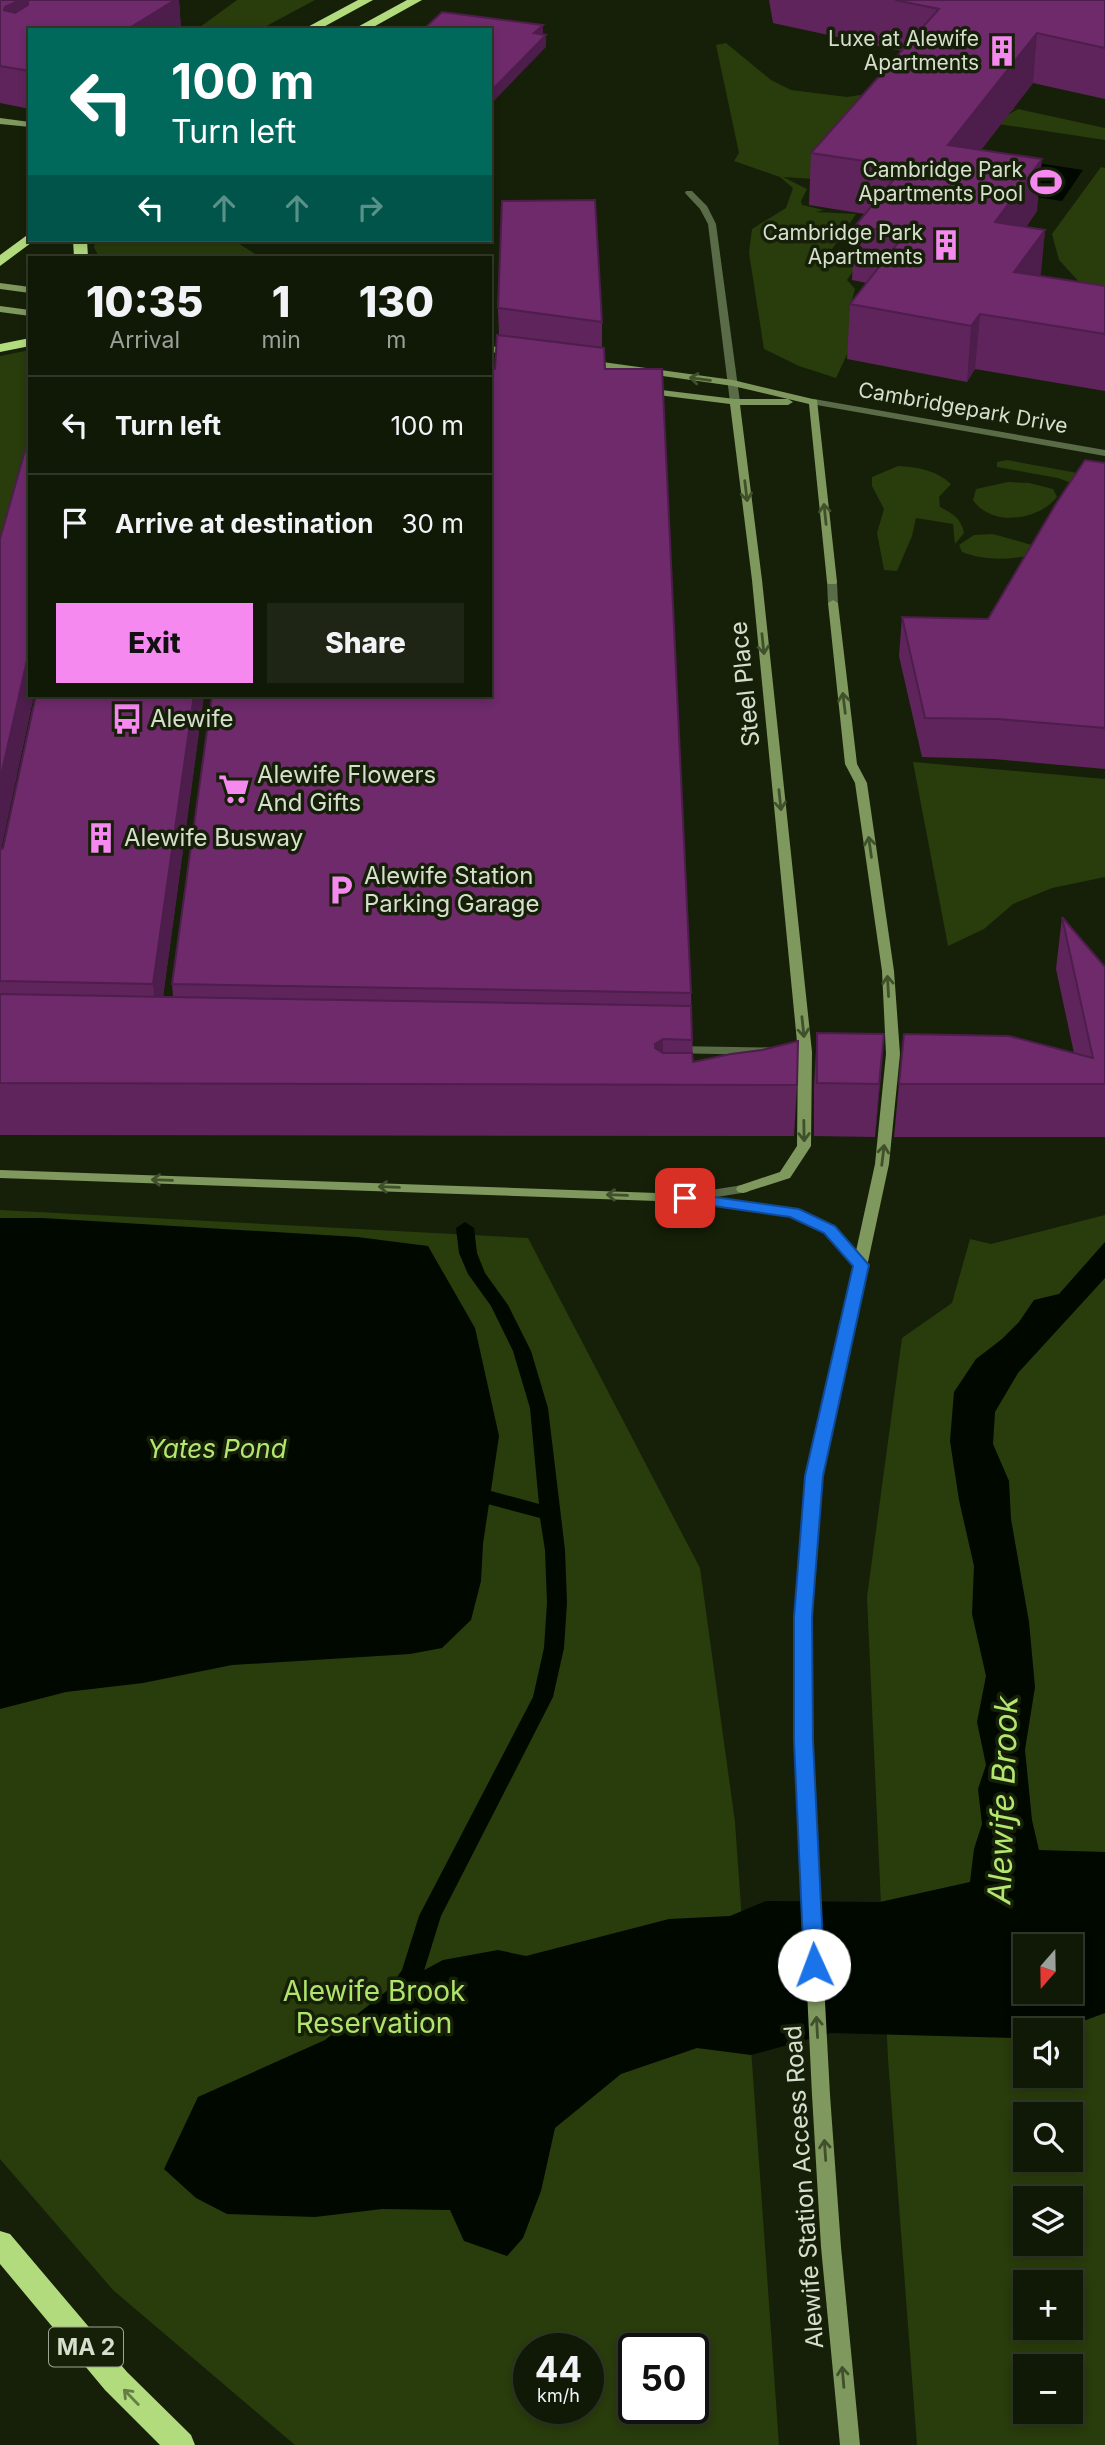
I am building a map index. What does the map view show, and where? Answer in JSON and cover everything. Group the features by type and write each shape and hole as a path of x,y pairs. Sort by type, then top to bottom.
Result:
{"highway":[{"path":"313,28 367,0"},
{"path":"362,28 416,0"},
{"path":"0,262 28,239"},
{"path":"0,348 28,342"},
{"name":"MA 2","path":"0,2243 116,2381 180,2445"}],"main road":[{"path":"0,121 28,126"},
{"path":"0,286 28,290"},
{"path":"0,309 28,313"},
{"path":"492,349 529,354"},
{"name":"Cambridgepark Drive","path":"581,362 733,383 814,402"},
{"name":"Cambridgepark Drive","path":"639,390 735,402 814,402"},
{"name":"Steel Place","path":"735,402 757,580 805,1052 798,1083 804,1146 785,1175 743,1189"},
{"path":"814,402 832,582"},
{"name":"Alewife Station Access Road","path":"833,603 850,764 861,783 888,971 893,1054 882,1164 871,1223 814,1476 803,1617 803,1741 821,2095 831,2247 850,2445"},
{"path":"0,1174 685,1198 793,1213 830,1230 861,1265"}],"street":[{"name":"Steel Place","path":"689,192 704,208 712,225 735,402"},
{"name":"Cambridgepark Drive","path":"814,402 1105,453"},
{"path":"832,582 833,603"},
{"path":"662,1050 805,1052"},
{"path":"685,1198 743,1189"}],"green space":[{"path":"237,0 315,0 263,28 199,28"},
{"path":"726,43 771,80 791,90 847,97 917,86 1015,108 1006,116 1018,109 1105,128 1105,140 919,112 815,179 783,177 807,189 801,201 802,205 824,210 816,212 856,214 830,252 862,258 847,280 855,289 851,304 850,348 836,378 799,366 764,349 749,253 752,229 786,208 793,188 780,177 734,161 739,153 716,45"},
{"path":"1101,167 1105,168 1105,289 1082,285 1059,260 1052,234"},
{"path":"95,242 236,242 258,256 98,256 94,247"},
{"path":"28,350 28,502 0,600 0,356"},
{"path":"1007,460 1083,474 1077,485 1058,478 997,467 997,462"},
{"path":"898,466 926,470 951,484 939,497 940,507 956,517 964,533 955,544 953,524 916,518 912,536 897,571 884,570 877,533 884,509 872,486 872,477"},
{"path":"1008,482 1029,483 1053,489 1057,497 1038,511 1015,518 991,514 981,509 973,500 976,489"},
{"path":"993,534 1032,545 1027,556 1011,558 986,558 962,552 959,545 974,535"},
{"path":"913,762 1105,779 1105,877 1052,888 1013,904 984,929 948,946"},
{"name":"Alewife Brook Reservation","path":"0,1210 528,1238 700,1568 735,1822 779,2445 295,2445 113,2290 0,2159"},
{"path":"1105,1215 1105,2445 917,2445 888,2059 867,1597 902,1338 952,1303 970,1239 991,1244"}],"water":[{"name":"Cambridge Park Apartments Pool","path":"1031,162 1083,170 1062,201 1009,193"},
{"name":"Yates Pond","path":"0,1218 42,1218 357,1237 428,1246 475,1328 499,1436 483,1544 481,1581 471,1620 442,1648 410,1654 232,1665 143,1683 66,1692 0,1709"},
{"name":"Alewife Brook","path":"1105,1242 1105,1278 1018,1373 995,1412 993,1444 1009,1481 1011,1519 1029,1622 1035,1687 1025,1750 1032,1820 1039,1850 1105,1852 1105,2013 1083,2021 1083,2018 1013,2018 1013,2038 831,2033 751,2055 697,2048 621,2074 555,2128 541,2191 523,2238 507,2256 464,2241 450,2210 382,2209 315,2217 227,2214 196,2198 164,2169 198,2097 325,2040 389,1989 443,1960 498,1950 526,1956 669,1919 730,1916 766,1901 880,1902 970,1882 974,1849 982,1824 978,1789 986,1765 977,1722 986,1676 972,1614 974,1566 959,1500 950,1441 954,1392 976,1359 1019,1322 1034,1300 1059,1294"}],"building":[{"path":"0,0 20,0 5,7 4,10 15,13 28,5 28,0 175,0 129,28 28,28 28,71 0,66"},
{"path":"895,0 1105,0 1105,48 1037,33 948,145 1042,159 995,222 1045,230 1014,272 1105,286 1105,334 980,314 971,326 850,304 905,234 855,226 904,167 811,153 939,9"},
{"path":"442,12 543,25 534,33 546,35 492,90 492,28 425,28"},
{"path":"595,200 602,322 498,308 502,201"},
{"path":"497,335 604,348 605,369 662,369 691,993 172,984 212,697 492,697 492,369 495,369"},
{"path":"28,440 28,656 0,780 0,539"},
{"path":"1085,460 1105,463 1105,728 998,719 925,718 902,617 988,619"},
{"path":"36,697 194,697 153,984 0,981 0,850 3,848"},
{"path":"1062,917 1105,967 1105,1084 899,1084 904,1034 1009,1036 1093,1058"},
{"path":"0,994 691,1006 692,1040 663,1039 655,1044 655,1048 663,1053 692,1053 693,1062 798,1041 797,1085 0,1083"},
{"path":"817,1033 884,1034 879,1084 817,1083"}],"waterway":[{"path":"465,1228 468,1253 477,1274 499,1305 522,1351 539,1408 546,1458 549,1514"},
{"path":"491,1498 549,1514"},
{"path":"398,1991 412,1974 430,1916 543,1697 554,1648 557,1603 555,1550 549,1514"}],"place":[{"name":"Luxe at Alewife Apartments","path":"1002,51"},
{"name":"Cambridge Park Apartments Pool","path":"1046,182"},
{"name":"Cambridge Park Apartments","path":"946,245"},
{"name":"Alewife","path":"127,719"},
{"name":"Alewife Flowers And Gifts","path":"234,789"},
{"name":"Alewife Busway","path":"101,838"},
{"name":"Alewife Station Parking Garage","path":"341,890"}],"route":[{"path":"685,1198 793,1213 830,1230 861,1265 814,1476 803,1617 803,1741 814,1965"}]}
